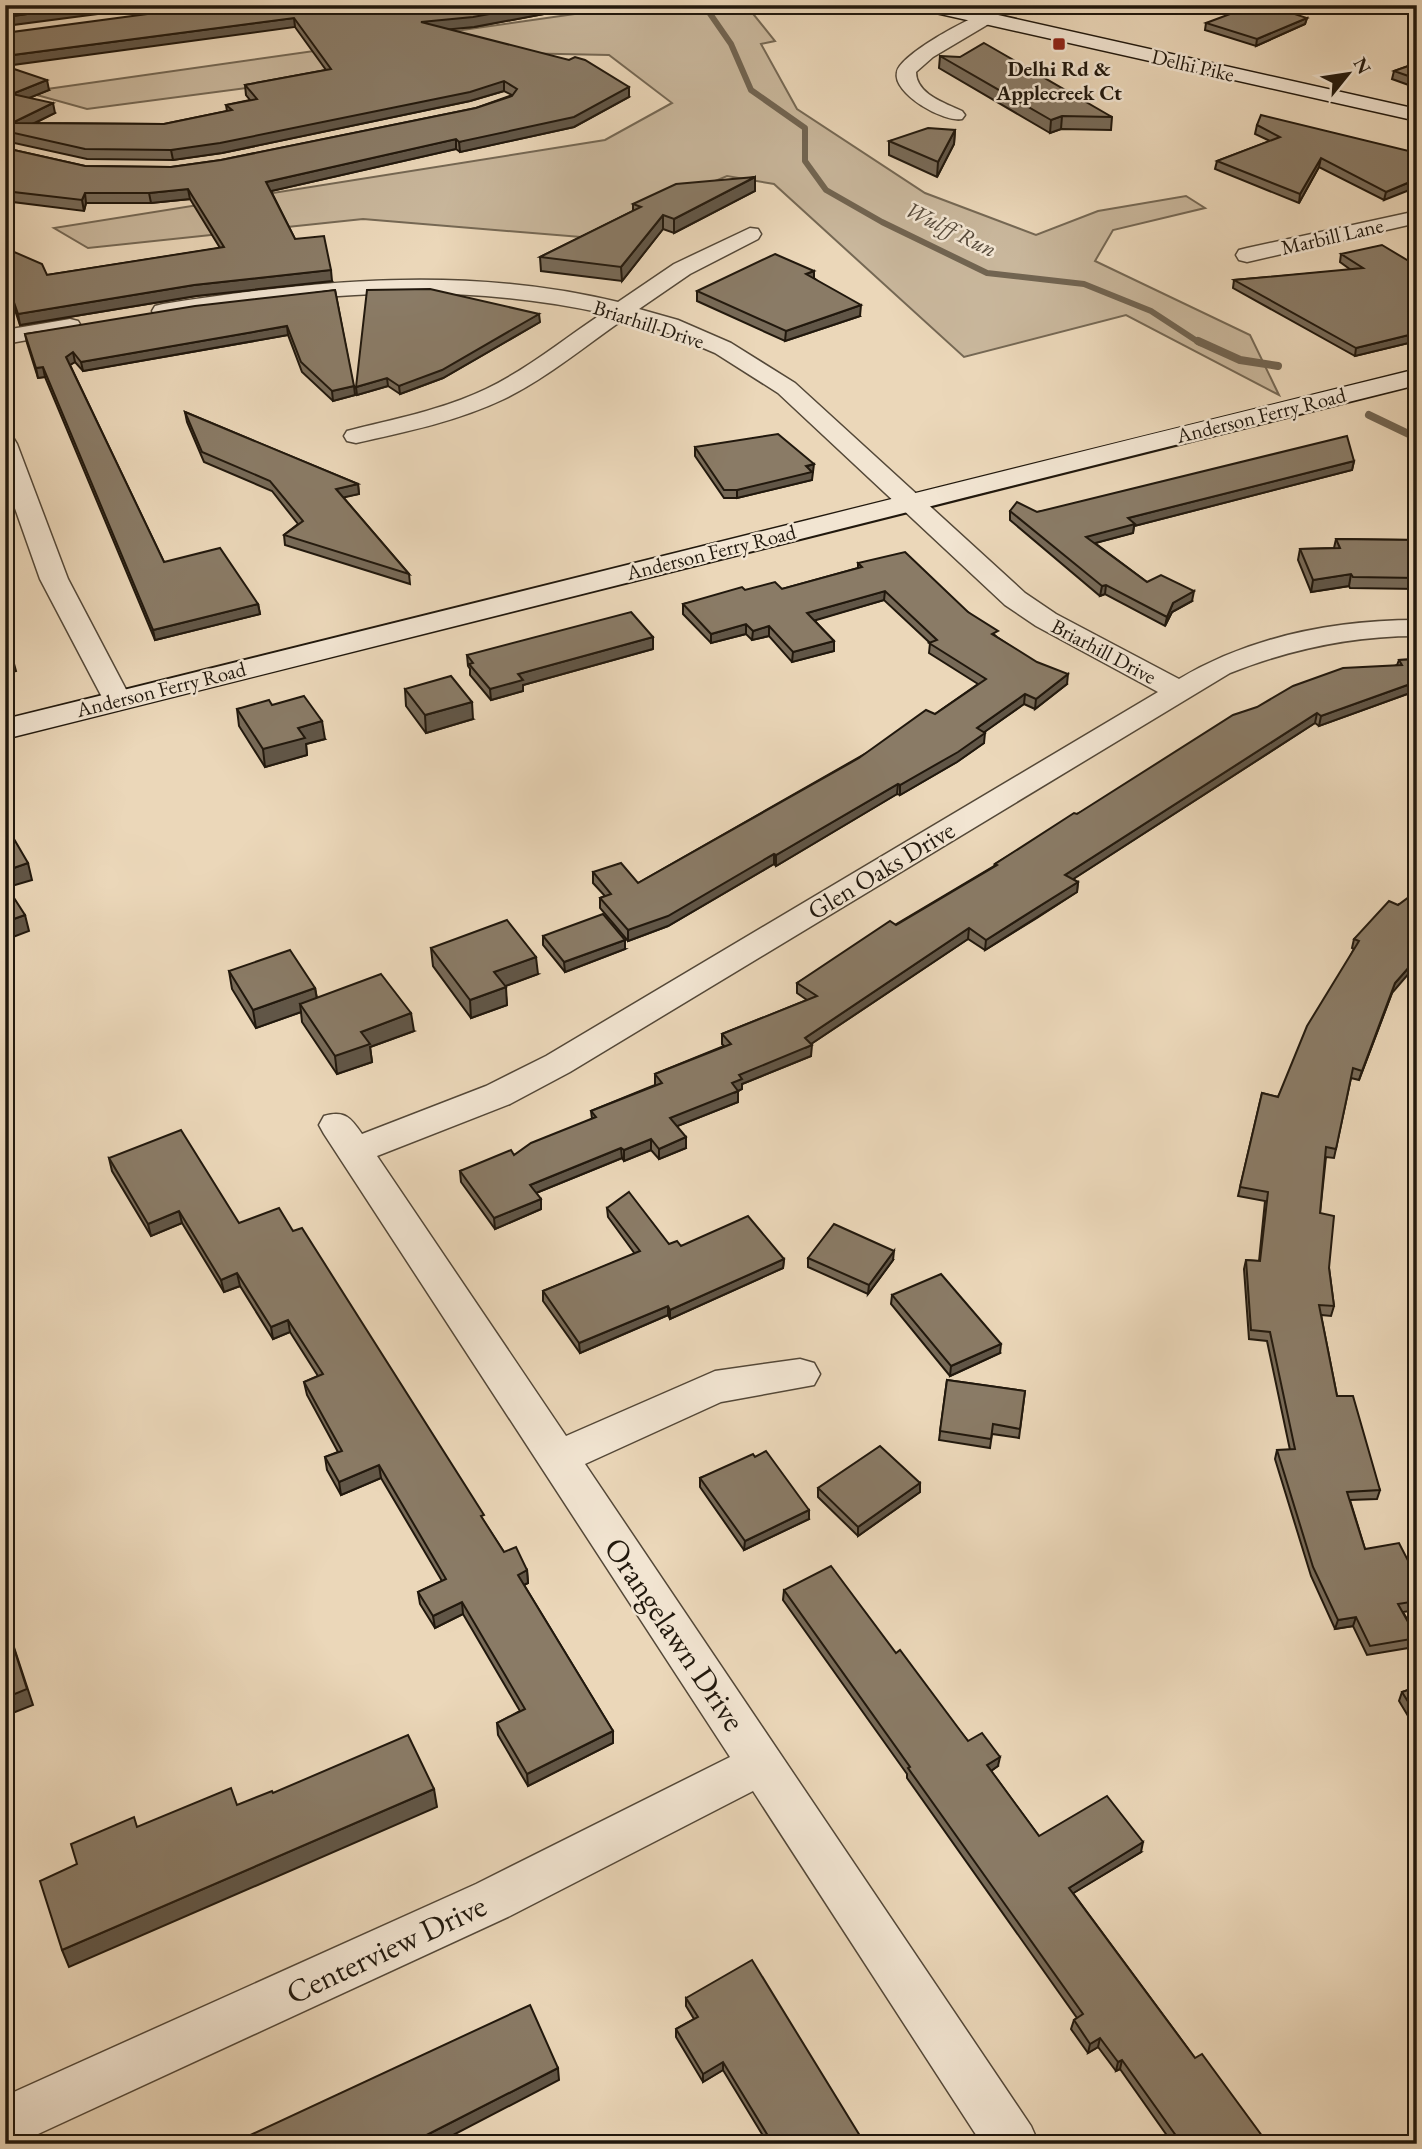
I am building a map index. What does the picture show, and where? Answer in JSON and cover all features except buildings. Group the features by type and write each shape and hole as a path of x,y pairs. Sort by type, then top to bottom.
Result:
{"street":[{"name":"Delhi Pike","path":"928,5 1417,116"},
{"path":"955,115 924,98 911,87 905,78 906,71 918,60 986,18"},
{"name":"Marbill Lane","path":"1247,255 1417,217"},
{"path":"356,436 431,419 490,398 682,269 750,234"},
{"name":"Briarhill Drive","path":"141,315 317,289 415,285 520,292 620,311 715,346 774,379 804,402 1015,599 1045,620 1180,691"},
{"path":"5,337 86,324"},
{"name":"Anderson Ferry Road","path":"5,729 117,699 487,610 909,501 1417,377"},
{"path":"5,444 54,579 117,699"},
{"name":"Glen Oaks Drive","path":"345,1138 498,1095 558,1064 1220,667 1261,650 1294,641 1369,630 1417,628"},
{"name":"Orangelawn Drive","path":"345,1138 1013,2144"},
{"path":"558,1458 715,1387 800,1374"},
{"name":"Centerview Drive","path":"5,2123 493,1900 761,1764"}],"shaded area":[{"path":"638,5 746,5 775,41 761,44 797,109 925,193 1036,235 1098,211 1186,196 1205,208 1113,230 1095,261 1250,335 1279,395 1126,315 964,357 774,184 727,176 581,237 363,219 88,248 54,228 605,140 672,103 609,55 511,53 87,109 26,92"}],"waterway":[{"name":"Wulff Run","path":"704,5 731,44 751,90 805,128 805,161 826,190 882,222 987,273 1084,284 1151,311 1200,343"},
{"name":"Wulff Run","path":"1198,341 1240,360 1278,366"},
{"name":"Wulff Run","path":"1369,415 1417,438"}],"place":[{"name":"Delhi Rd & Applecreek Ct","path":"1059,44"}]}
